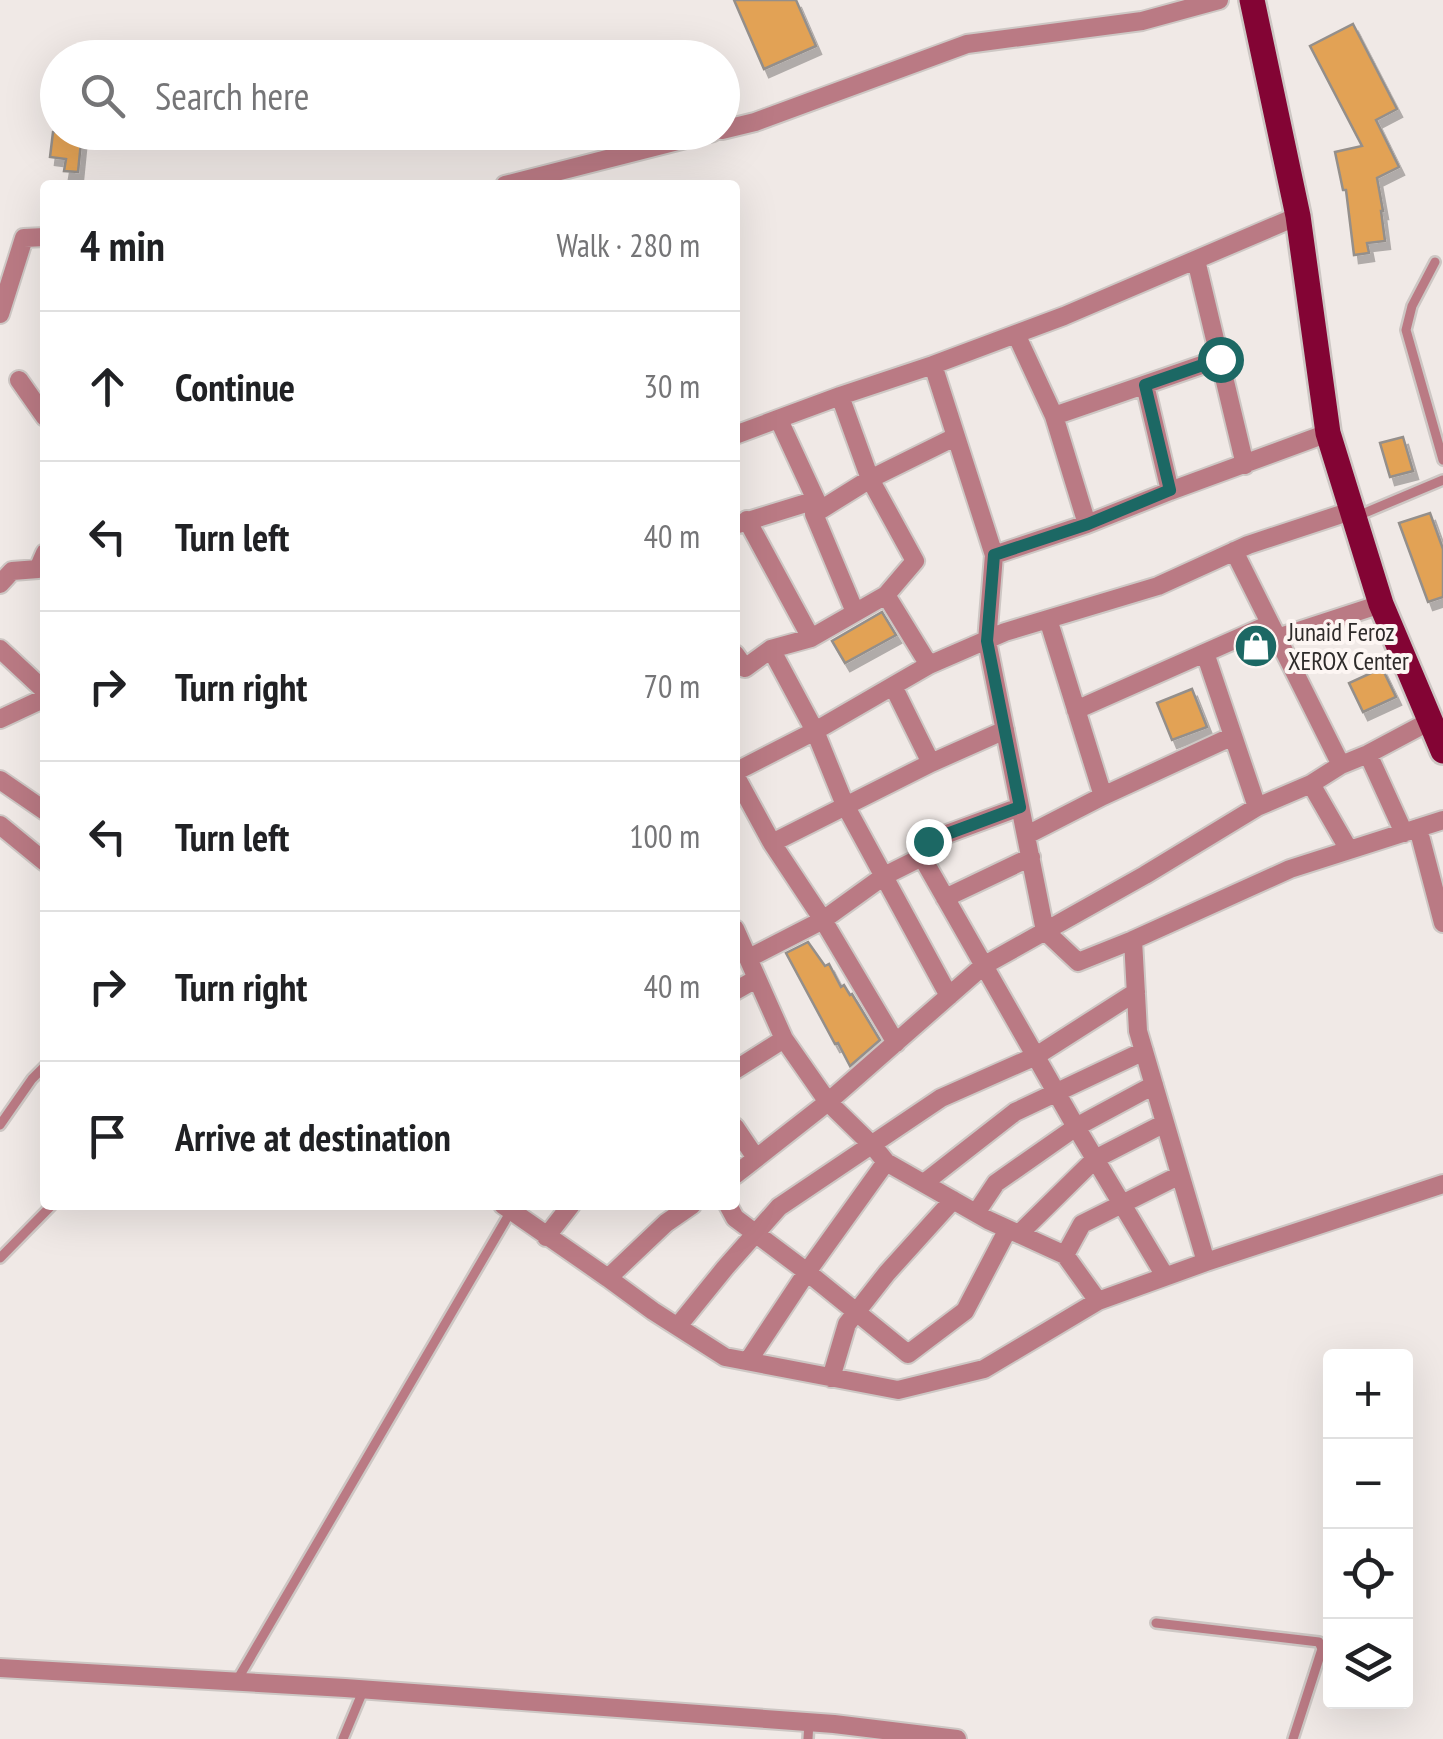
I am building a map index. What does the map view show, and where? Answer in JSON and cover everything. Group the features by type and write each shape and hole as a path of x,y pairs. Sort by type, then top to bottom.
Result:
{"main road":[{"path":"1259,3 1298,216 1328,433 1381,604 1443,750"}],"street":[{"path":"740,126 967,44 1142,20 1218,0"},
{"path":"526,180 643,150"},
{"path":"740,432 1016,334 1298,216"},
{"path":"0,314 24,238 40,237"},
{"path":"1196,260 1245,465"},
{"path":"1016,334 1054,416 1088,524"},
{"path":"1054,416 1220,359"},
{"path":"933,366 994,555 987,641 1046,931 1078,962 1290,869 1443,820"},
{"path":"19,380 40,411"},
{"path":"1145,385 1170,490"},
{"path":"740,664 771,649 812,638 886,595 915,561 870,479 840,396"},
{"path":"779,420 855,612"},
{"path":"994,555 1088,524 1328,433"},
{"path":"812,638 741,523 815,507 955,437"},
{"path":"740,771 929,665 1004,632 1158,586 1268,538 1352,515"},
{"path":"1234,551 1341,764"},
{"path":"0,584 12,571 40,566"},
{"path":"886,595 929,665"},
{"path":"1076,710 1205,653 1381,604"},
{"path":"1048,619 1104,796"},
{"path":"0,649 40,690"},
{"path":"771,649 815,731 845,805 949,996"},
{"path":"1205,653 1257,808"},
{"path":"893,686 931,763"},
{"path":"0,719 40,698"},
{"path":"740,1170 828,1102 983,966 1257,808 1430,721"},
{"path":"772,843 1005,730"},
{"path":"1026,835 1233,736"},
{"path":"1368,754 1411,831 1443,923"},
{"path":"0,780 40,808"},
{"path":"740,783 772,843 896,1043"},
{"path":"1311,784 1349,850"},
{"path":"749,958 823,920 884,876 922,857 928,841 1020,807"},
{"path":"0,826 40,858"},
{"path":"922,857 1165,1276"},
{"path":"945,898 1030,857"},
{"path":"740,939 784,1038 828,1102 886,1162 976,1213 1066,1255 1098,1301"},
{"path":"1134,940 1138,1031 1206,1262"},
{"path":"740,988 756,979"},
{"path":"678,1326 779,1206 941,1098 1036,1056 1136,992"},
{"path":"740,1067 784,1038"},
{"path":"924,1184 1015,1112 1144,1051"},
{"path":"976,1213 996,1183 1076,1127 1154,1085"},
{"path":"730,1210 734,1218 908,1354 965,1310 1014,1231 1095,1159 1165,1123"},
{"path":"740,1134 756,1158"},
{"path":"748,1361 806,1272 886,1162"},
{"path":"1066,1255 1082,1224 1180,1175"},
{"path":"510,1210 725,1356 898,1390 984,1369 1098,1301 1443,1184"},
{"path":"831,1378 847,1324 953,1200"},
{"path":"546,1237 567,1210"},
{"path":"608,1278 684,1210"},
{"path":"0,1668 362,1691 808,1730 957,1739"}],"lane":[{"path":"1435,262 1412,306 1406,330 1443,460"},
{"path":"1352,515 1443,480"},
{"path":"0,1125 40,1071"},
{"path":"0,1258 47,1210"},
{"path":"236,1682 506,1210"},
{"path":"1156,1623 1318,1642 1322,1649 1293,1739"},
{"path":"343,1739 362,1691"}],"building":[{"path":"734,0 796,0 816,46 764,69"},
{"path":"1353,24 1397,109 1376,120 1399,167 1377,178 1385,241 1367,243 1369,253 1354,255 1346,190 1335,152 1362,146 1310,46"},
{"path":"51,150 80,150 78,172 64,171 66,159 50,157"},
{"path":"1403,437 1413,471 1390,477 1380,443"},
{"path":"1430,513 1443,549 1443,597 1428,602 1399,523"},
{"path":"882,612 896,635 845,663 832,641"},
{"path":"1382,668 1396,697 1363,712 1349,683"},
{"path":"1192,689 1207,727 1172,740 1157,703"},
{"path":"808,942 825,966 829,964 841,987 844,985 852,994 880,1040 850,1066 786,953"}],"place":[{"name":"Junaid Feroz XEROX Center","path":"1256,646"}],"route":[{"path":"928,841 1020,807 987,641 994,555 1088,524 1170,490 1145,385 1220,359"}]}
